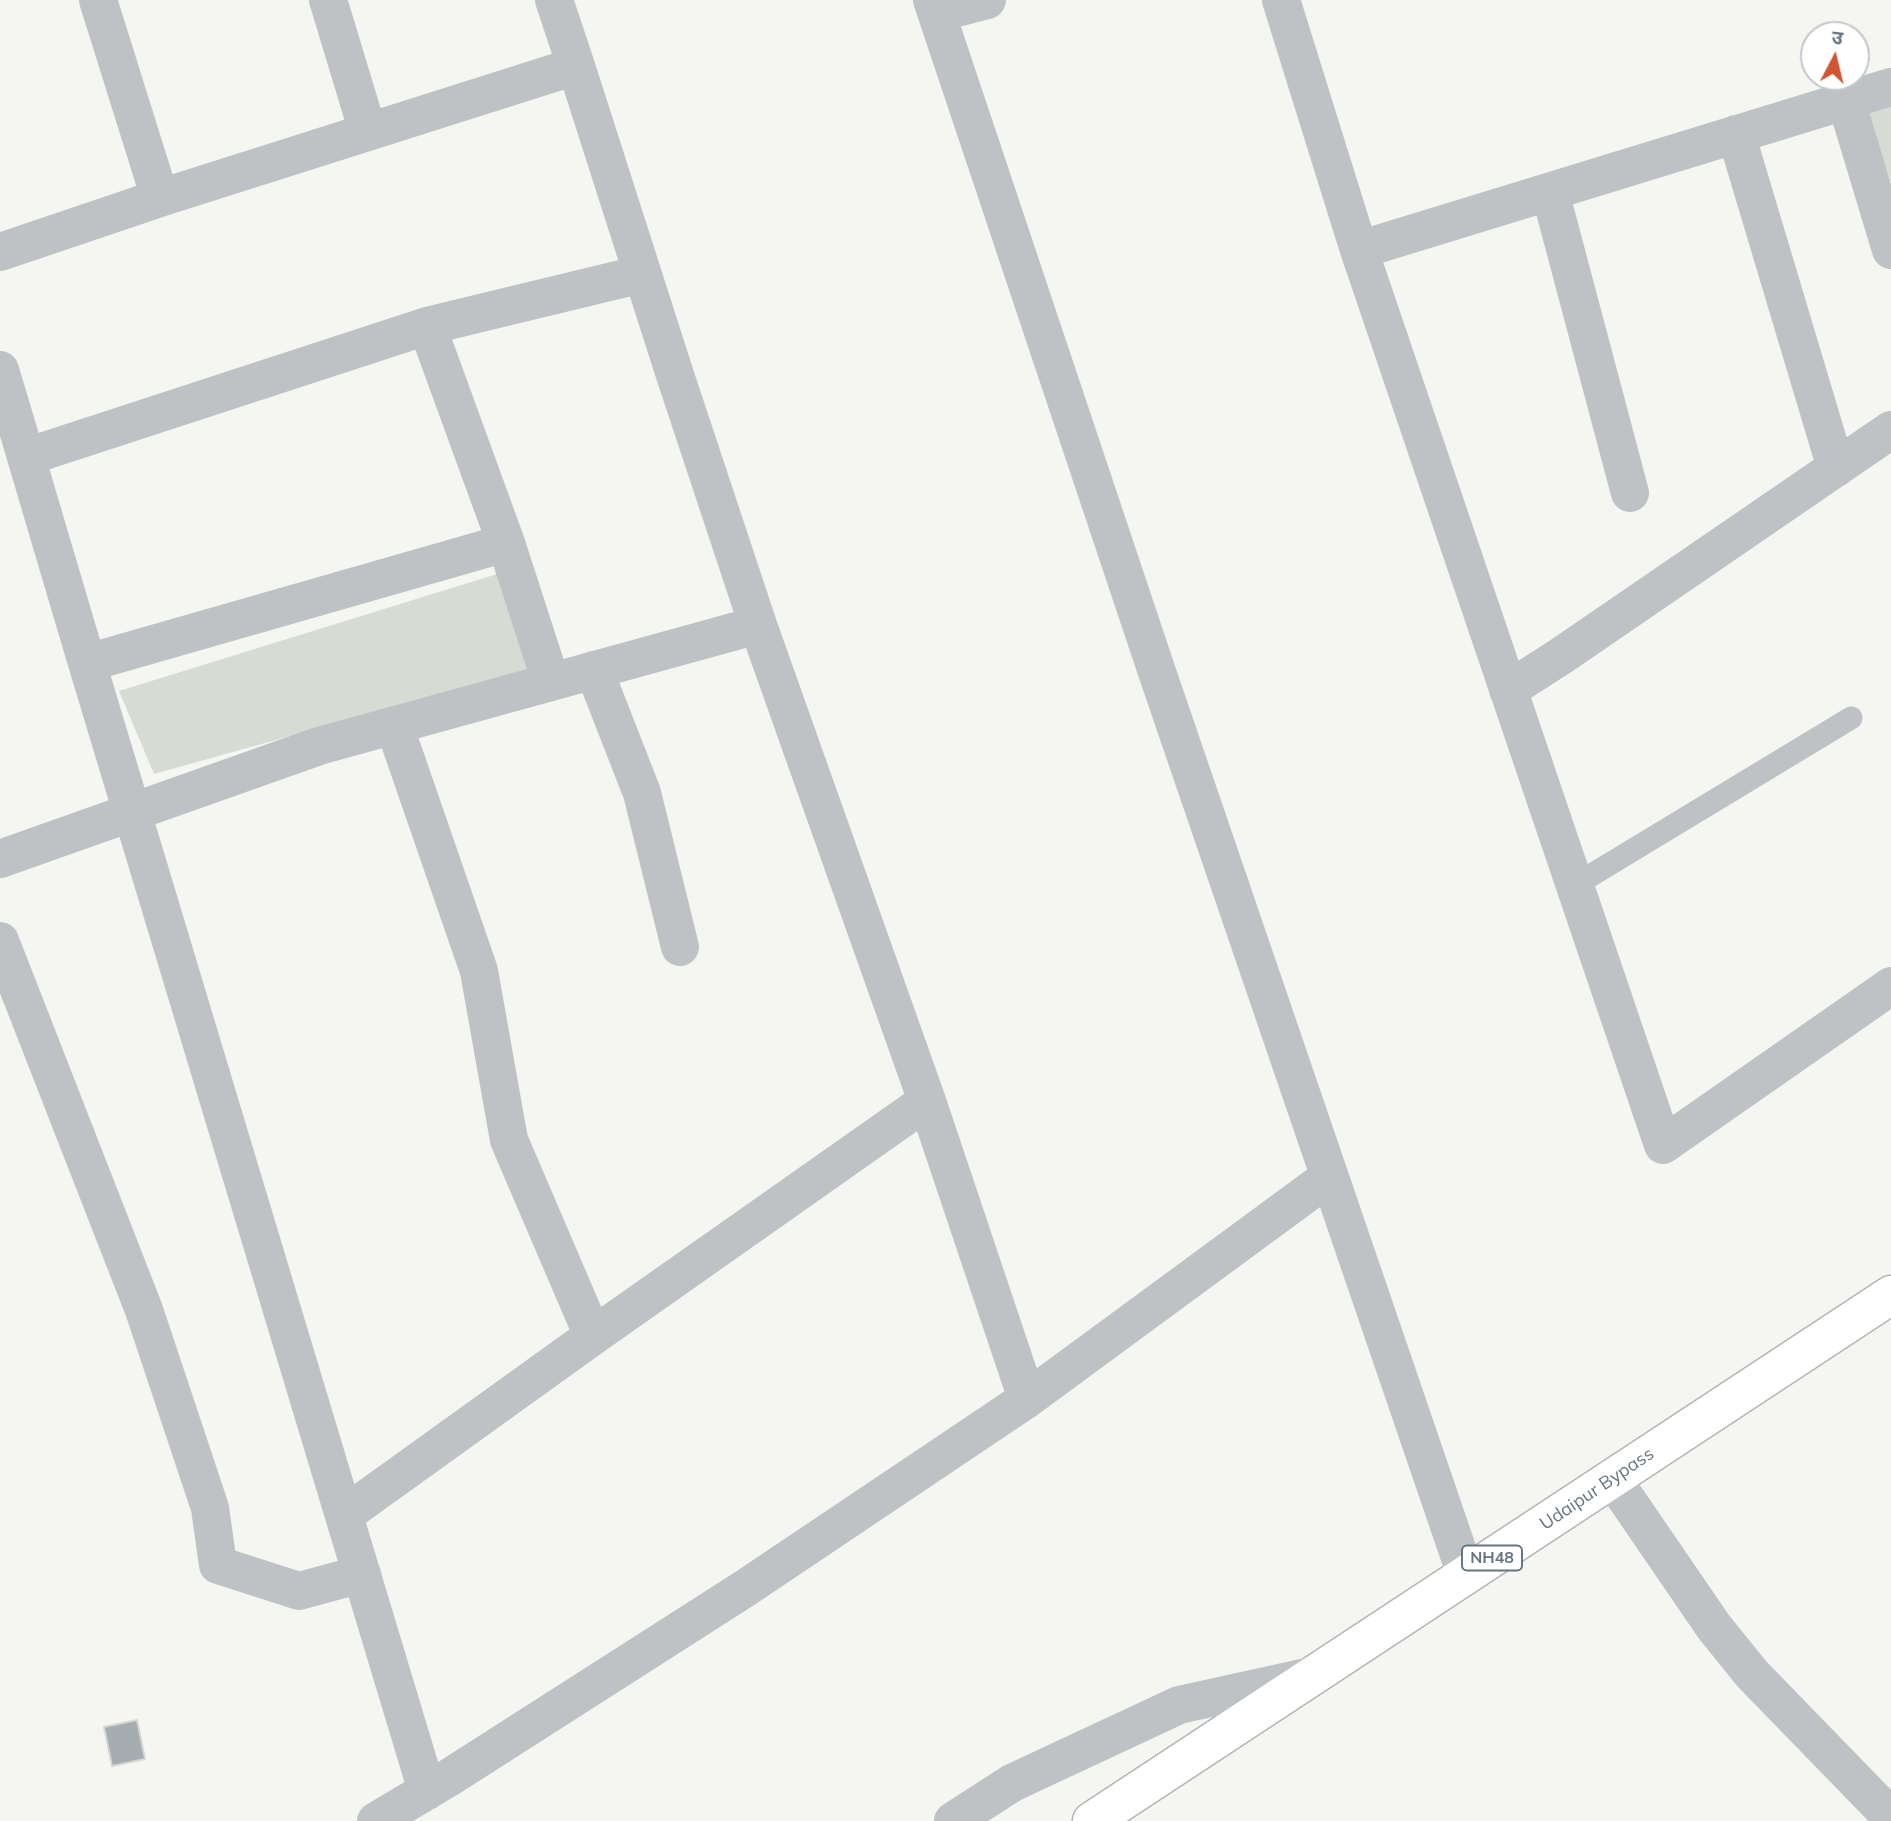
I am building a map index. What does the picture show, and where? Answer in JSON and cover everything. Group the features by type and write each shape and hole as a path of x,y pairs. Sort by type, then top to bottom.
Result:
{"highway":[{"name":"Udaipur Bypass","path":"1093,1821 1891,1295"}],"street":[{"path":"98,0 160,198"},
{"path":"328,0 368,132"},
{"path":"554,0 758,625 927,1101 1027,1399"},
{"path":"987,0 935,6 1153,659 1466,1575"},
{"path":"1281,0 1359,250 1663,1145 1891,986"},
{"path":"0,252 160,198 576,66"},
{"path":"1359,250 1891,87"},
{"path":"1846,101 1891,250"},
{"path":"1736,134 1836,468"},
{"path":"1550,192 1630,493"},
{"path":"26,457 427,326 642,274"},
{"path":"427,326 506,543 551,682"},
{"path":"0,370 427,1791"},
{"path":"1508,690 1562,656 1891,430"},
{"path":"87,663 506,543"},
{"path":"0,859 319,746 758,625"},
{"path":"594,670 642,793 680,947"},
{"path":"394,725 478,971 509,1140 593,1336"},
{"path":"0,941 144,1310 210,1508 218,1565 299,1591 362,1574"},
{"path":"344,1515 927,1101"},
{"path":"376,1821 744,1589 1027,1399 1329,1177"},
{"path":"1612,1478 1714,1627 1752,1674 1891,1817"},
{"path":"953,1821 1012,1783 1179,1705 1315,1675"}],"lane":[{"path":"1575,885 1851,718"}],"shaded area":[{"path":"1891,94 1891,182 1863,101"},
{"path":"510,570 537,667 154,774 119,691"}],"building":[{"path":"137,1720 145,1759 112,1766 104,1727"}]}
